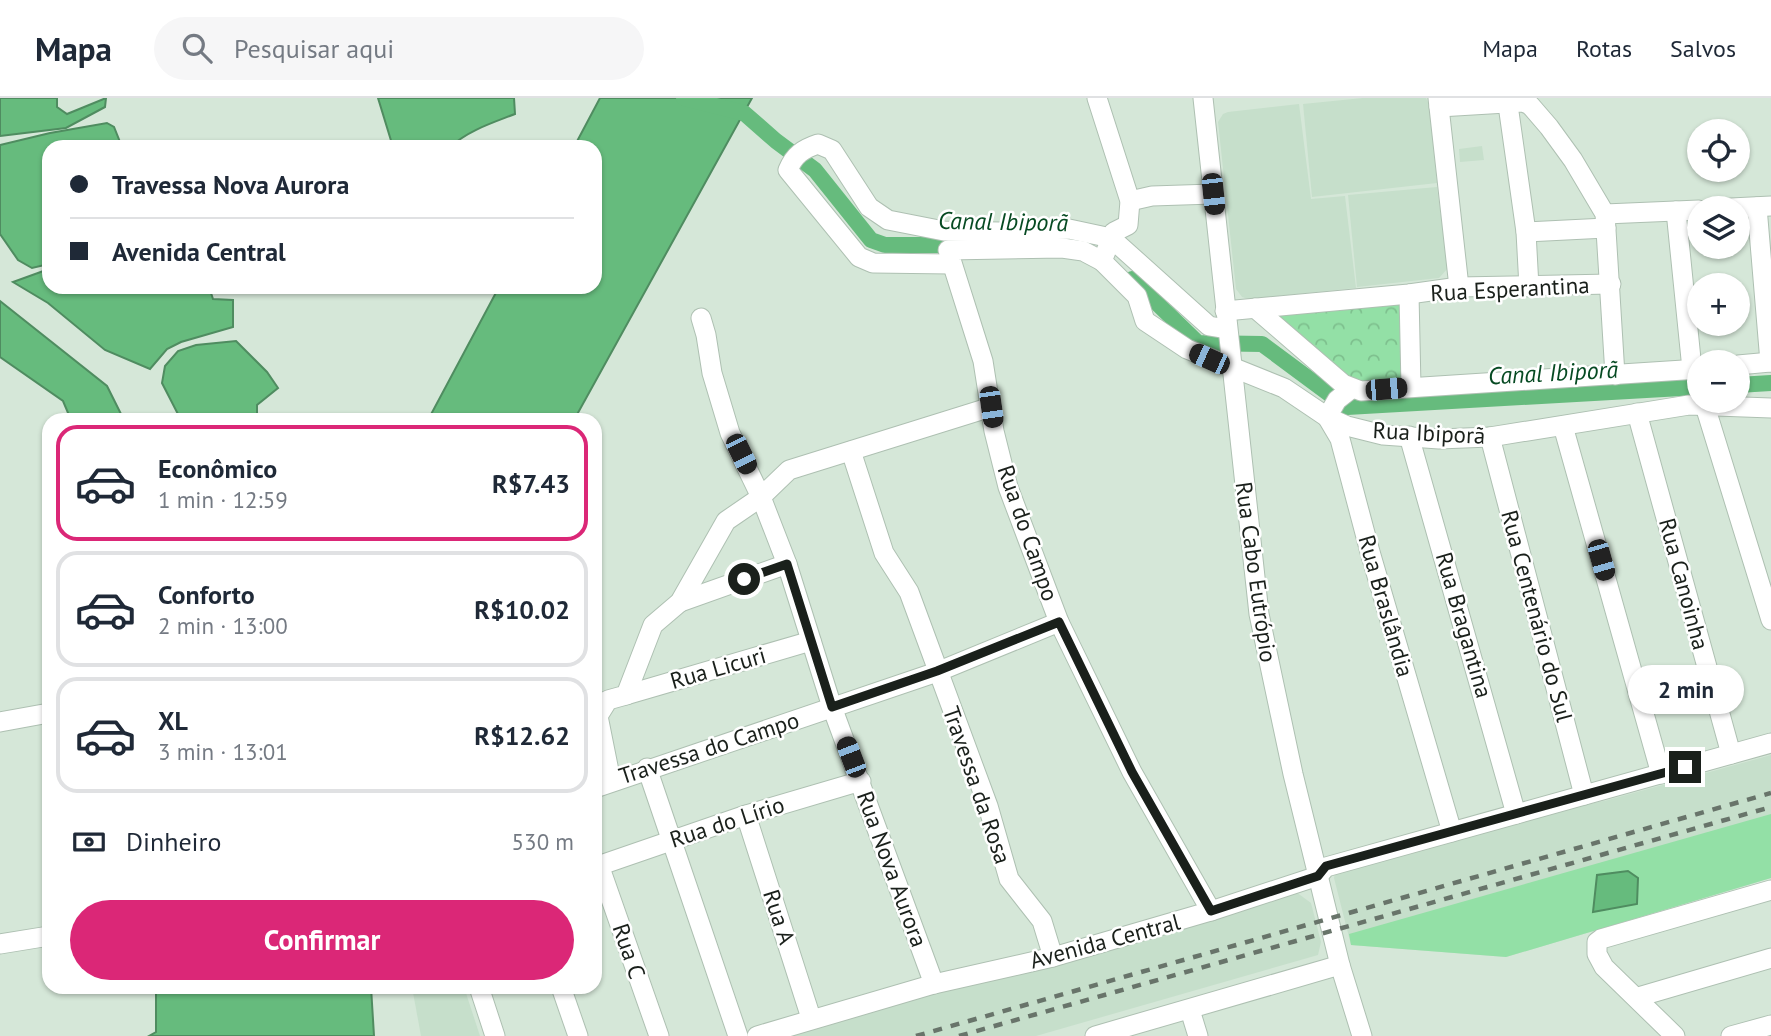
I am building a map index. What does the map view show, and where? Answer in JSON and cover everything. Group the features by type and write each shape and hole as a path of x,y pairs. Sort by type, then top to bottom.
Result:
{"street":[{"path":"1097,98 1130,201 1128,225 1114,232 1106,251 1209,327 1255,308 1351,389 1337,400 1327,417"},
{"name":"Rua Cabo Eutrópio","path":"1203,98 1259,614 1318,876 1340,965 1363,1036"},
{"path":"1513,101 1529,287"},
{"path":"1459,287 1438,103 1513,101 1530,105 1573,160 1605,221 1615,374"},
{"name":"Rua Ibiporã","path":"1106,251 1062,248 873,263 859,257 788,170 797,155 818,144 832,150 869,207 888,220 944,231 1069,229 1106,251 1137,296 1145,321 1187,349 1284,388 1327,417 1347,426 1382,435 1438,439 1490,437 1687,405"},
{"path":"1130,201 1152,196 1213,194"},
{"path":"1750,364 1771,362 1764,206"},
{"path":"1676,211 1693,350"},
{"path":"1526,232 1687,211"},
{"name":"Rua do Campo","path":"950,257 983,361 1008,487 1059,622 1132,772 1211,911"},
{"name":"Rua Esperantina","path":"1255,308 1409,295 1459,287 1611,284"},
{"name":"Rua Esperantina","path":"1409,295 1411,387"},
{"name":"Rua Nova Aurora","path":"701,318 712,373 730,433 761,497 787,564 832,707 934,984"},
{"name":"Rua Ibiporã","path":"1351,389 1361,391 1687,370"},
{"path":"602,710 608,700 626,695 653,625 680,602 726,521 761,497 789,470 991,407"},
{"name":"Rua Ibiporã","path":"1750,407 1771,408"},
{"name":"Rua Canoinha","path":"1637,413 1731,754"},
{"path":"1707,413 1771,620"},
{"name":"Rua Braslândia","path":"1327,417 1340,439 1370,552 1452,832"},
{"path":"1563,426 1661,774"},
{"name":"Rua Bragantina","path":"1409,436 1516,814"},
{"name":"Rua Centenário do Sul","path":"1490,437 1584,795"},
{"name":"Travessa da Rosa","path":"851,451 884,553 909,592 988,806 1009,879 1042,921 1053,957"},
{"path":"680,602 787,564"},
{"name":"Travessa do Campo","path":"603,784 937,671 1059,622"},
{"name":"Rua Licuri","path":"626,695 811,640"},
{"path":"0,722 42,714"},
{"name":"Avenida Central","path":"757,1036 934,984 1053,957 1211,911 1318,876 1326,866 1771,743"},
{"path":"647,768 738,1036"},
{"name":"Rua do Lírio","path":"602,864 746,815 861,781"},
{"name":"Rua A","path":"746,815 811,1018"},
{"name":"Rua C","path":"602,880 659,1036"},
{"path":"1675,1036 1604,967 1597,954 1597,942 1771,890"},
{"path":"0,944 42,937"},
{"path":"1638,998 1771,958"},
{"path":"1095,1036 1340,965"},
{"path":"481,994 495,1036"},
{"path":"563,994 578,1036"},
{"path":"1190,1010 1198,1036"},
{"path":"1731,1036 1771,1025"}],"shaded area":[{"path":"0,98 57,98 57,107 67,114 106,98 105,107 66,128 0,136"},
{"path":"378,98 514,98 515,114 473,131 459,140 391,140"},
{"path":"600,98 752,98 578,413 432,413 495,294 602,294 602,140 578,140"},
{"path":"1363,98 1426,98 1430,106 1437,183 1312,197 1303,104"},
{"path":"1299,104 1311,199 1345,196 1356,288 1248,299 1242,297 1236,289 1218,122 1223,114 1228,112"},
{"path":"107,123 114,127 119,140 42,140 42,266 32,268 18,260 0,234 0,145"},
{"path":"1482,146 1484,160 1460,162 1459,149"},
{"path":"1437,187 1448,268 1439,278 1357,287 1348,195"},
{"path":"42,272 42,294 211,294 213,299 233,300 233,327 181,342 167,349 150,369 105,350 48,303 13,282"},
{"path":"0,301 107,386 120,413 68,413 63,401 0,357"},
{"path":"236,341 267,372 278,388 257,405 257,413 177,413 162,383 165,366 178,351 196,345"},
{"path":"1771,755 1771,878 1506,957 1351,945 1334,878 1336,868 1471,830 1608,800"},
{"path":"1628,871 1638,878 1637,904 1593,912 1597,875"},
{"path":"1292,889 1311,903 1321,942 1318,955 1036,1036 779,1036"},
{"path":"156,994 371,994 374,1036 149,1036 156,1032"},
{"path":"413,994 466,994 480,1036 421,1036"}],"green space":[{"path":"1404,293 1409,393 1356,389 1264,308"},
{"path":"1771,814 1771,878 1506,957 1351,945 1349,934"}],"waterway":[{"name":"Canal Ibiporã","path":"684,98 744,113 815,170 871,240 885,245 961,245"},
{"name":"Canal Ibiporã","path":"1132,279 1198,343 1262,344 1347,407 1687,388"},
{"name":"Canal Ibiporã","path":"1750,384 1771,383"}],"railway":[{"path":"916,1036 1771,793"},
{"path":"959,1036 1771,807"}],"route":[{"path":"744,579 787,564 832,707 937,671 1059,622 1132,772 1211,911 1318,876 1326,866 1685,767"}]}
